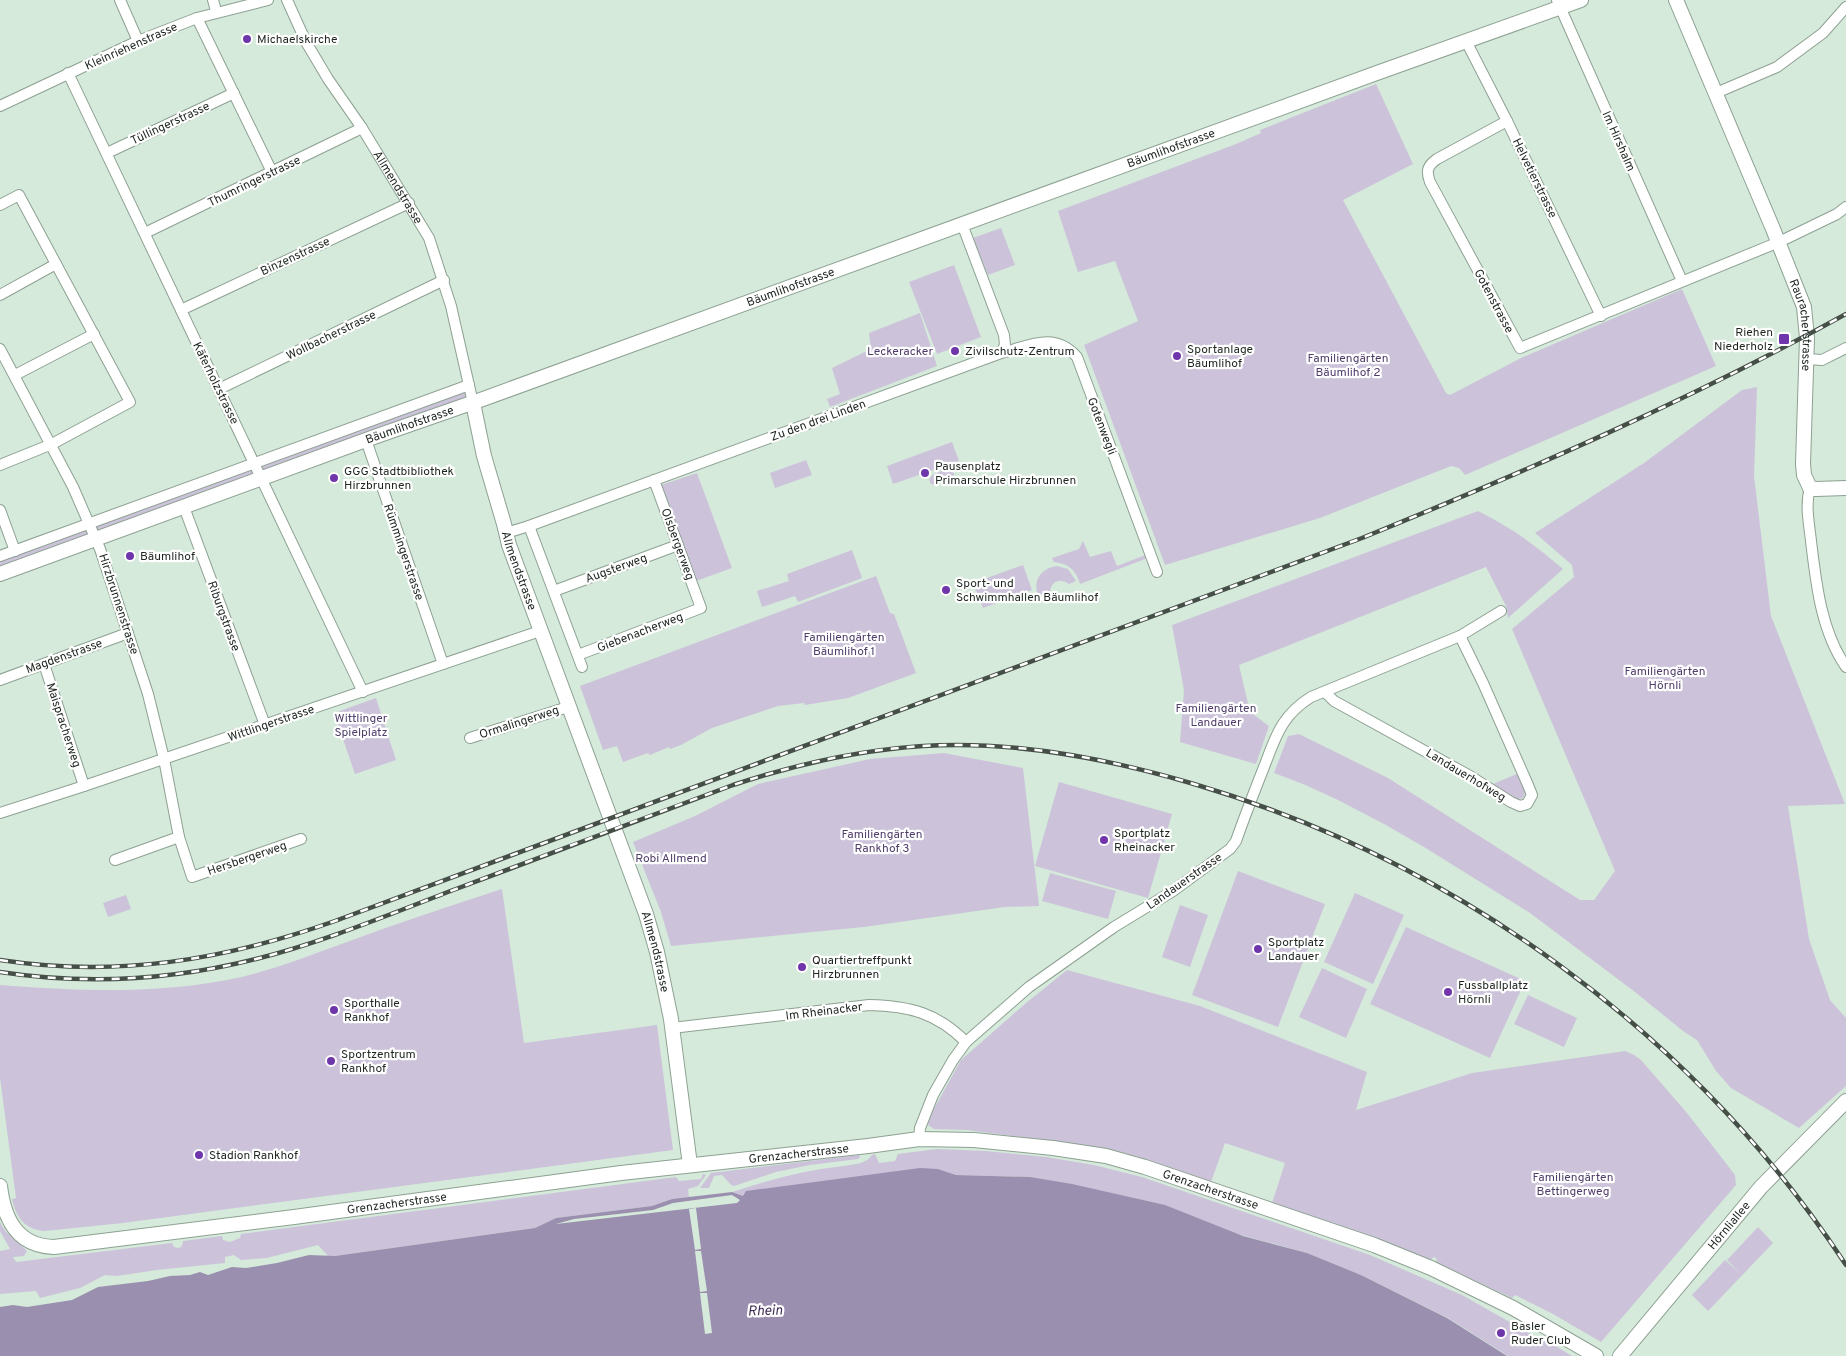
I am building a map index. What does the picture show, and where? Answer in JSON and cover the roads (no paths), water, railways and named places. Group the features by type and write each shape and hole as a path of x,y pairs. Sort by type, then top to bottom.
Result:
{"main road":[{"name":"Bäumlihofstrasse","path":"0,574 1466,41 1558,4 1581,0"},
{"name":"Rauracherstrasse","path":"1676,0 1779,242 1804,307 1807,359 1803,464 1804,475 1810,488"},
{"name":"Allmendstrasse","path":"473,403 484,456 509,545 646,914 663,976 672,1028 690,1165"},
{"path":"1810,488 1846,488"},
{"name":"Hörnliallee","path":"1620,1356 1761,1187 1846,1102"},
{"name":"Grenzacherstrasse","path":"0,1186 6,1215 16,1230 35,1243 54,1247 690,1165 868,1146 919,1138 974,1140 1053,1148 1106,1156 1145,1167 1364,1242 1431,1268 1513,1308 1596,1356"}],"street":[{"path":"120,0 138,41"},
{"path":"212,0 216,12"},
{"name":"Kleinriehenstrasse","path":"0,106 138,41 216,12 268,0"},
{"name":"Allmendstrasse","path":"287,0 306,42 319,64 362,128 429,238 444,280 473,403"},
{"name":"Im Hirshalm","path":"1558,4 1682,281"},
{"path":"1716,93 1777,67 1824,33 1846,8"},
{"path":"197,18 272,172"},
{"name":"Helvetierstrasse","path":"1466,41 1507,121 1601,316"},
{"name":"Käferholzstrasse","path":"68,73 363,692"},
{"name":"Tüllingerstrasse","path":"107,153 234,93"},
{"name":"Gotenstrasse","path":"1507,121 1431,163 1428,168 1428,174 1430,182 1520,348 1779,242 1837,214 1846,207"},
{"name":"Thumringerstrasse","path":"145,233 362,128"},
{"path":"0,206 19,195 130,402 52,444 0,465"},
{"name":"Binzenstrasse","path":"181,310 409,203"},
{"path":"962,224 1004,335 1005,345 1001,353"},
{"path":"0,295 56,264"},
{"name":"Wollbacherstrasse","path":"219,389 444,280"},
{"path":"14,375 94,334"},
{"name":"Gotenwegli","path":"1001,353 1038,342 1049,341 1064,347 1077,357 1157,572"},
{"path":"1807,359 1822,360 1846,348"},
{"name":"Hirzbrunnenstrasse","path":"0,349 52,444 96,538 148,694 164,759 179,837 192,877"},
{"name":"Zu den drei Linden","path":"506,533 1001,353"},
{"name":"Bäumlihofstrasse","path":"0,556 469,385"},
{"name":"Rümmingerstrasse","path":"366,440 443,664"},
{"name":"Olsbergerweg","path":"654,480 702,608"},
{"name":"Rauracherstrasse","path":"1810,488 1807,506 1816,583 1825,621 1839,657 1846,667"},
{"name":"Riburgstrasse","path":"184,507 265,725"},
{"path":"0,510 15,551"},
{"name":"Allmendstrasse","path":"529,526 582,667"},
{"name":"Augsterweg","path":"554,591 678,545"},
{"name":"Giebenacherweg","path":"578,655 702,608"},
{"name":"Landauerstrasse","path":"919,1138 920,1128 933,1095 953,1060 966,1042 1029,987 1114,927 1173,891 1230,849 1236,840 1274,739 1282,724 1299,705 1311,697 1460,636 1501,611"},
{"name":"Wittlingerstrasse","path":"1,810 84,786 540,631"},
{"name":"Magdenstrasse","path":"0,680 128,633"},
{"name":"Landauerhofweg","path":"1324,692 1334,701 1470,776 1511,802 1520,806 1527,804 1532,794 1460,636"},
{"name":"Maispracherweg","path":"44,664 84,786"},
{"name":"Ormalingerweg","path":"470,738 568,707"},
{"path":"115,860 179,837"},
{"name":"Hersbergerweg","path":"192,877 301,839"},
{"name":"Im Rheinacker","path":"672,1028 869,1005 884,1005 910,1008 930,1016 955,1031 966,1042"}],"water":[{"name":"Rhein","path":"920,1168 938,1169 956,1175 1030,1177 1072,1184 1165,1205 1243,1236 1307,1253 1361,1275 1447,1318 1507,1356 0,1356 0,1307 13,1305 27,1307 72,1300 98,1287 148,1281 170,1276 190,1275 200,1272 208,1275 232,1267 246,1268 309,1255 335,1256 535,1228 556,1218 652,1206 672,1199 732,1192 743,1196 746,1191","holes":["732,1195 740,1200 737,1203 556,1224 574,1219 653,1210 673,1203"]}],"railway":[{"path":"0,960 86,967 170,962 253,946 335,921 1362,538 1485,487 1668,405 1787,346 1846,314"},
{"path":"0,972 32,976 96,979 161,976 225,966 281,952 357,927 760,776 844,756 900,748 957,745 1047,751 1135,768 1165,776 1194,784 1292,818 1386,860 1476,910 1562,967 1643,1032 1717,1103 1785,1181 1846,1265"}],"place":[{"name":"Michaelskirche","path":"247,39"},
{"name":"Riehen Niederholz","path":"1784,339"},
{"name":"Zivilschutz-Zentrum","path":"955,351"},
{"name":"Sportanlage Bäumlihof","path":"1177,356"},
{"name":"Pausenplatz Primarschule Hirzbrunnen","path":"925,473"},
{"name":"GGG Stadtbibliothek Hirzbrunnen","path":"334,478"},
{"name":"Bäumlihof","path":"130,556"},
{"name":"Sport- und Schwimmhallen Bäumlihof","path":"946,590"},
{"name":"Sportplatz Rheinacker","path":"1104,840"},
{"name":"Sportplatz Landauer","path":"1258,949"},
{"name":"Quartiertreffpunkt Hirzbrunnen","path":"802,967"},
{"name":"Fussballplatz Hörnli","path":"1448,992"},
{"name":"Sporthalle Rankhof","path":"334,1010"},
{"name":"Sportzentrum Rankhof","path":"331,1061"},
{"name":"Stadion Rankhof","path":"199,1155"},
{"name":"Basler Ruder Club","path":"1501,1333"}],"park label":[{"name":"Leckeracker","path":"900,351"},
{"name":"Familiengärten Bäumlihof 2","path":"1348,365"},
{"name":"Familiengärten Bäumlihof 1","path":"844,644"},
{"name":"Familiengärten Hörnli","path":"1665,678"},
{"name":"Familiengärten Landauer","path":"1216,715"},
{"name":"Wittlinger Spielplatz","path":"361,725"},
{"name":"Familiengärten Rankhof 3","path":"882,841"},
{"name":"Robi Allmend","path":"671,858"},
{"name":"Familiengärten Bettingerweg","path":"1573,1184"}]}
